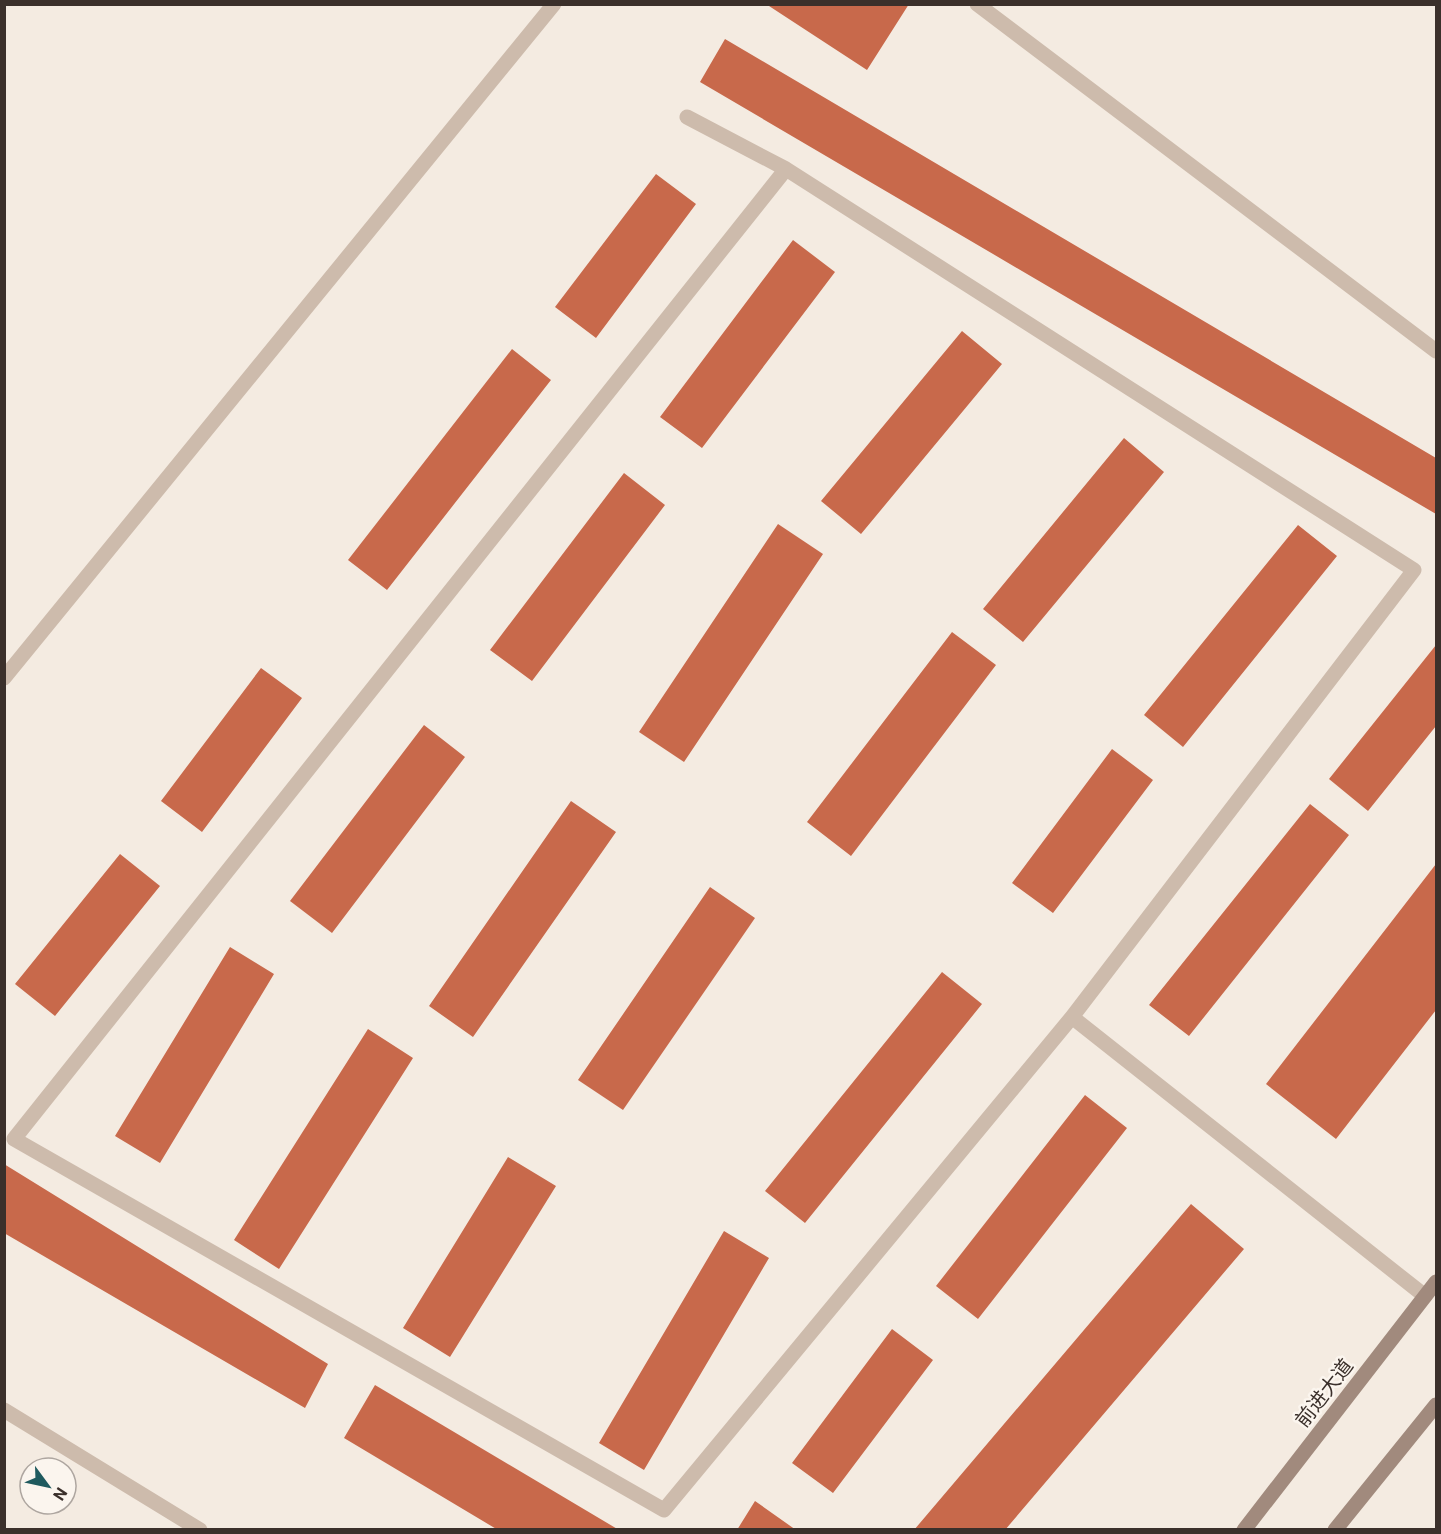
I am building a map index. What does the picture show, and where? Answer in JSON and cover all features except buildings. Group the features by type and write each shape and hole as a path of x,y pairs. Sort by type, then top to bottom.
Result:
{"main road":[{"name":"前进大道","path":"1244,1530 1437,1282"},
{"path":"1335,1530 1437,1405"}],"street":[{"path":"4,678 554,4"},
{"path":"977,4 1437,351"},
{"path":"687,117 786,169 1414,570 1072,1017 664,1510 14,1139 786,169"},
{"path":"1072,1017 1425,1296"},
{"path":"4,1410 200,1530"}]}
